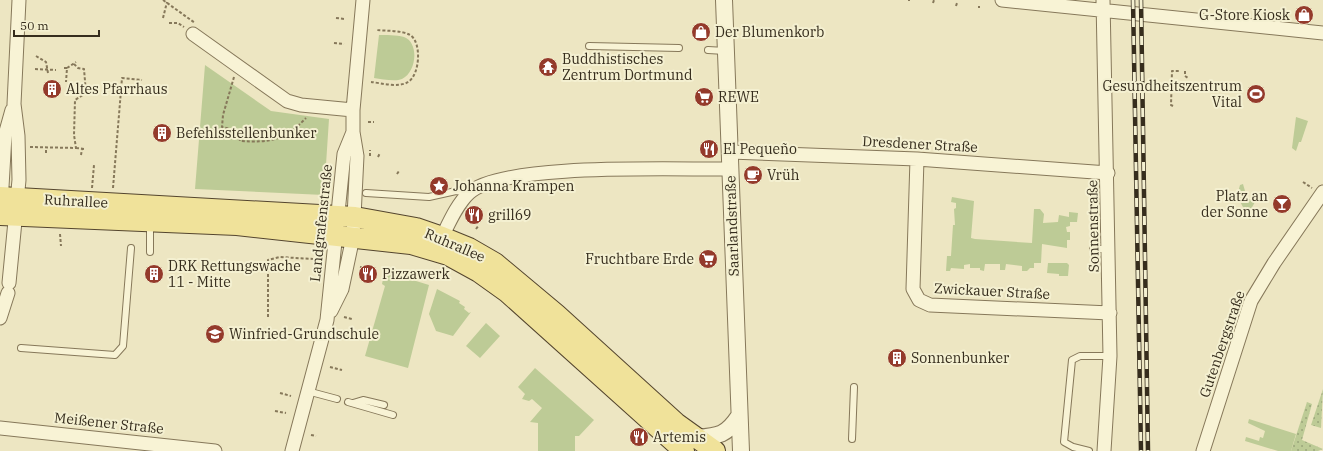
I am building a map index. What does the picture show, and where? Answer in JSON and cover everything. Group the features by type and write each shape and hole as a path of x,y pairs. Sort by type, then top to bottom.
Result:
{"main road":[{"name":"Ruhrallee","path":"5,209 346,216 416,228 442,237 469,248 495,263 556,314 676,423 680,446"},
{"name":"Ruhrallee","path":"151,213 238,225 411,244 442,253 479,272 540,320 680,446 715,451"}],"street":[{"path":"0,318 9,288 5,209 18,136 14,104 19,0"},
{"name":"Landgrafenstraße","path":"327,320 342,289 346,216 358,156 353,132 353,110 363,0"},
{"name":"Saarlandstraße","path":"724,0 741,451"},
{"path":"1002,0 1103,6 1323,33"},
{"name":"Sonnenstraße","path":"1103,6 1108,173 1110,314 1110,356 1104,451"},
{"path":"193,34 286,101 316,107 353,110"},
{"name":"Landgrafenstraße","path":"292,451 327,320 333,266 344,236 346,216 344,154 353,132"},
{"name":"Dresdener Straße","path":"730,152 917,159 1108,173"},
{"name":"Zwickauer Straße","path":"917,159 913,289 919,300 930,305 1110,314"},
{"path":"442,237 455,213 469,193 484,185 512,178 570,170 730,169"},
{"name":"Gutenbergstraße","path":"1203,451 1251,301 1274,263 1323,192"},
{"path":"680,446 724,433 732,427 739,416"},
{"name":"Meißener Straße","path":"0,428 202,448 214,451"}],"lane":[{"path":"589,46 679,48"},
{"path":"708,50 726,51"},
{"path":"366,193 429,197 456,191 469,193"},
{"path":"150,252 151,213"},
{"path":"21,348 115,355 123,346 130,248"},
{"path":"1092,249 1109,249"},
{"path":"1089,451 1073,447 1064,442 1072,360 1080,356 1110,356"},
{"path":"852,439 854,387"},
{"path":"307,391 337,399"},
{"path":"384,405 363,400 350,402 393,415"}],"path":[{"path":"163,0 195,22 193,34 178,23 169,23"},
{"path":"163,18 167,2"},
{"path":"336,18 346,19"},
{"path":"370,82 399,84 407,83 412,79 416,70 418,49 416,42 411,35 376,30"},
{"path":"334,43 344,44"},
{"path":"36,56 46,62 48,73"},
{"path":"64,68 67,68 75,63 78,68 84,69 86,93 75,100 74,135 76,148"},
{"path":"238,66 223,115 222,127 238,131 240,141 262,142 282,137 297,128 316,107"},
{"path":"66,82 67,68"},
{"path":"35,69 56,70"},
{"path":"1173,106 1171,105 1172,71 1180,71"},
{"path":"1185,71 1185,76 1188,78"},
{"path":"113,190 122,78 142,80"},
{"path":"368,122 374,122"},
{"path":"30,147 83,149 81,155"},
{"path":"46,147 46,153"},
{"path":"378,157 380,153"},
{"path":"92,189 94,165"},
{"path":"397,174 400,171"},
{"path":"476,229 480,225"},
{"path":"60,232 61,246"},
{"path":"268,317 268,260 280,257 313,259"},
{"path":"360,267 366,268"},
{"path":"344,317 352,319"},
{"path":"339,334 347,336"},
{"path":"330,367 342,370"},
{"path":"280,393 291,396"},
{"path":"275,411 286,413"},
{"path":"311,435 316,436"}],"green space":[{"path":"379,35 404,37 409,40 412,45 414,51 413,65 407,76 402,79 392,80 374,78"},
{"path":"205,65 271,111 329,119 324,195 195,189"},
{"path":"1296,117 1308,121 1301,142 1299,142 1296,151 1292,148"},
{"path":"1243,184 1247,198 1255,202 1251,209 1256,212 1250,220 1237,196 1240,185"},
{"path":"952,197 974,201 971,238 975,239 1032,243 1034,209 1040,209 1044,214 1043,223 1058,222 1059,215 1069,217 1069,212 1078,213 1077,222 1070,222 1070,226 1066,227 1067,232 1070,232 1070,240 1067,240 1067,248 1042,244 1041,263 1034,263 1034,268 1030,268 1027,271 1022,271 1022,266 1006,264 1005,270 1000,270 1000,264 985,264 984,271 980,270 980,268 970,268 970,264 964,265 964,269 951,268 950,271 946,271 947,256 951,256 953,225 955,225 954,209 956,208 956,203 951,202"},
{"path":"1048,263 1067,263 1069,265 1068,276 1059,276 1059,274 1047,273"},
{"path":"384,274 403,277 429,285 408,368 365,356 385,286 382,284"},
{"path":"437,289 460,301 459,303 465,307 464,309 469,313 471,312 453,336 436,331 429,314"},
{"path":"486,323 500,336 480,358 466,346"},
{"path":"535,368 594,420 579,436 575,436 575,451 538,451 538,423 530,422 542,408 532,399 529,401 522,399 525,394 518,387"},
{"path":"1323,389 1321,428 1311,425"},
{"path":"1307,402 1312,404 1302,440 1323,449 1318,451 1291,451"},
{"path":"1249,419 1296,434 1291,451 1278,451 1245,441 1246,437 1259,441 1260,437 1263,438 1265,431 1248,423"}],"railway":[{"path":"1133,0 1141,451"},
{"path":"1141,0 1148,451"}],"place":[{"name":"G-Store Kiosk","path":"1304,15"},
{"name":"Der Blumenkorb","path":"701,32"},
{"name":"Buddhistisches Zentrum Dortmund","path":"548,67"},
{"name":"Altes Pfarrhaus","path":"52,89"},
{"name":"Gesundheitszentrum Vital","path":"1256,94"},
{"name":"REWE","path":"704,97"},
{"name":"Befehlsstellenbunker","path":"162,133"},
{"name":"El Pequeño","path":"709,149"},
{"name":"Vrüh","path":"753,175"},
{"name":"Johanna Krampen","path":"439,186"},
{"name":"Platz an der Sonne","path":"1282,204"},
{"name":"grill69","path":"474,215"},
{"name":"Fruchtbare Erde","path":"708,259"},
{"name":"DRK Rettungswache 11 - Mitte","path":"154,274"},
{"name":"Pizzawerk","path":"368,274"},
{"name":"Winfried-Grundschule","path":"215,334"},
{"name":"Sonnenbunker","path":"897,358"},
{"name":"Artemis","path":"639,437"}]}
